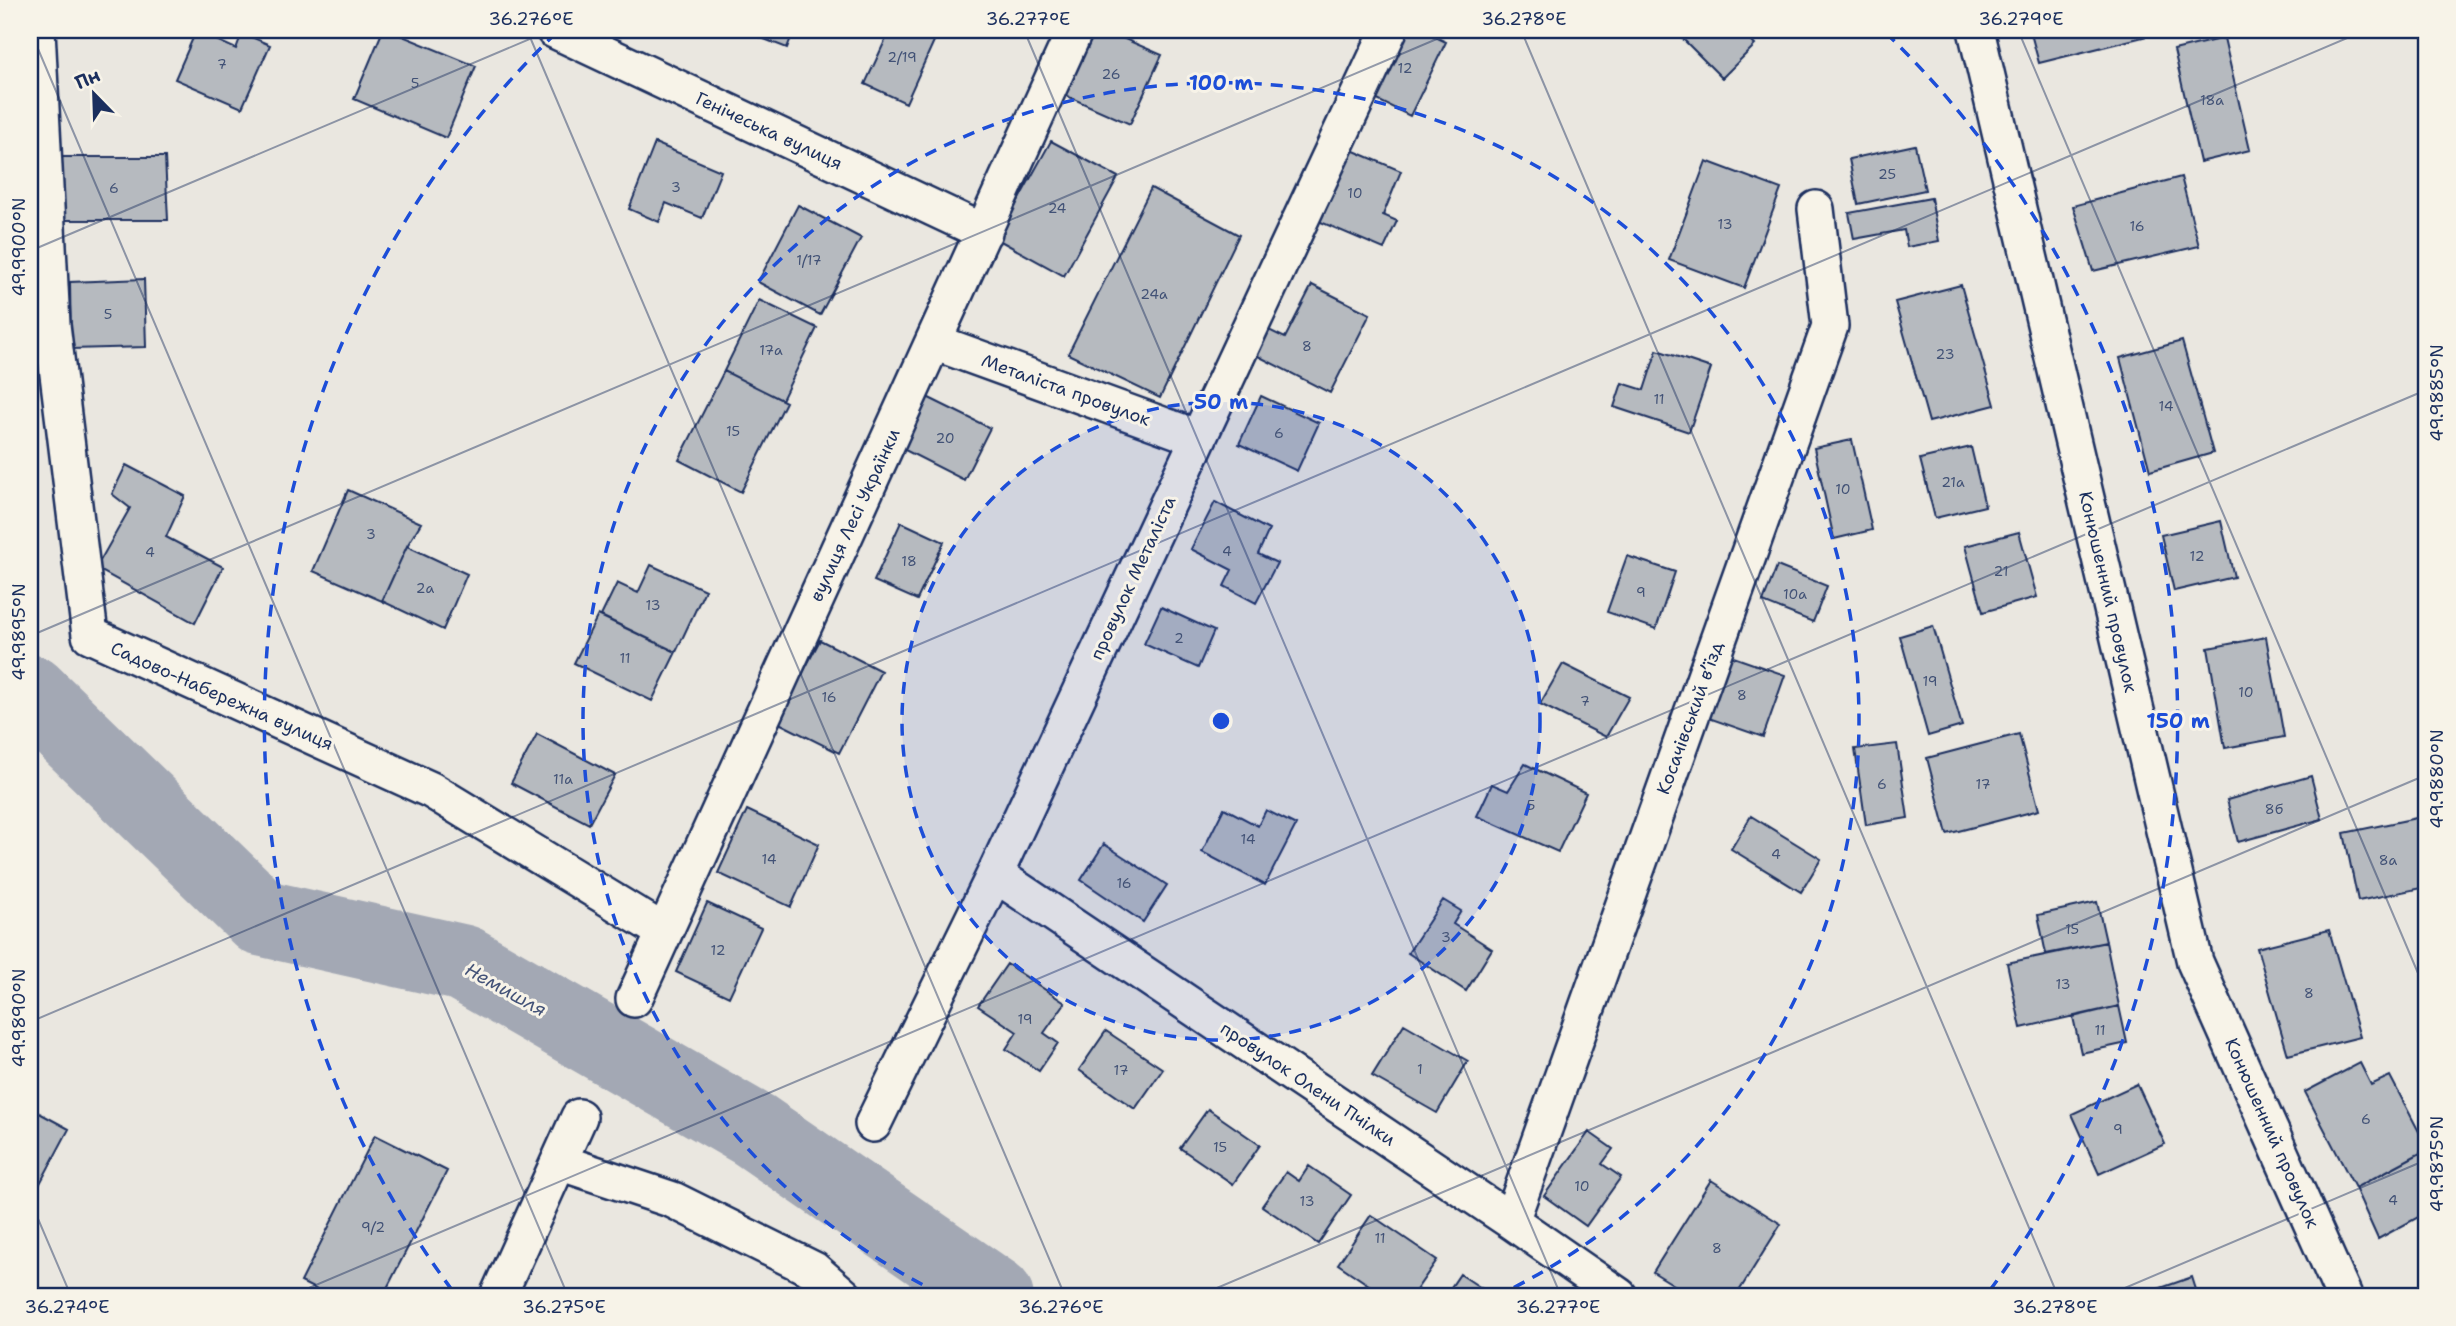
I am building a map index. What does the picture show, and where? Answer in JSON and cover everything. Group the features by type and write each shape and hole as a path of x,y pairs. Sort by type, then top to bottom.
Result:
{"street":[{"name":"Садово-Набережна вулиця","path":"37,30 52,325 90,635 431,790 664,932"},
{"name":"Генічеська вулиця","path":"554,30 984,232"},
{"name":"вулиця Лесі Українки","path":"634,999 1074,30"},
{"name":"провулок Металіста","path":"873,1124 995,874 1388,30"},
{"name":"Конюшенний провулок","path":"1976,30 2196,962 2344,1296"},
{"name":"Косачівський в’їзд","path":"1511,1221 1830,326 1816,209"},
{"name":"Металіста провулок","path":"934,342 1198,438"},
{"name":"провулок Олени Пчілки","path":"995,874 1619,1296"},
{"path":"498,1296 579,1117"},
{"path":"559,1162 673,1200 814,1270 844,1296"}],"building":[{"path":"383,30 476,66 446,138 354,99"},
{"path":"741,30 794,30 787,48"},
{"path":"890,30 939,30 906,103 865,84"},
{"path":"1089,30 1104,30 1162,55 1130,124 1060,93"},
{"path":"1394,30 1421,30 1446,42 1410,116 1363,93"},
{"path":"1679,30 1740,30 1755,45 1722,78 1677,33"},
{"path":"2030,30 2145,30 2147,36 2039,63"},
{"path":"196,31 236,49 242,33 270,45 242,108 175,79"},
{"path":"2224,38 2250,150 2200,162 2174,50"},
{"path":"1051,141 1118,177 1064,276 997,239"},
{"path":"655,143 721,171 702,218 666,203 659,222 629,209"},
{"path":"1340,145 1401,171 1383,215 1397,221 1384,249 1309,217"},
{"path":"1915,145 1925,190 1858,204 1849,159"},
{"path":"60,157 165,157 168,220 64,220"},
{"path":"1706,161 1781,189 1744,288 1669,260"},
{"path":"2181,177 2199,246 2093,271 2073,206"},
{"path":"1151,188 1239,235 1160,398 1068,354"},
{"path":"1931,198 1939,241 1907,247 1904,230 1854,239 1849,213"},
{"path":"798,205 861,238 820,315 758,282"},
{"path":"144,279 146,347 71,349 70,282"},
{"path":"1312,285 1370,314 1330,393 1256,355 1269,330 1285,338"},
{"path":"1961,285 1995,405 1929,422 1895,302"},
{"path":"759,300 817,328 782,400 724,371"},
{"path":"2182,341 2213,453 2150,471 2120,358"},
{"path":"1657,350 1711,368 1689,432 1614,407 1622,383 1644,390"},
{"path":"724,371 786,402 741,492 679,460"},
{"path":"925,396 990,428 964,480 899,447"},
{"path":"1261,396 1319,423 1297,471 1239,444"},
{"path":"1852,440 1872,530 1834,539 1814,448"},
{"path":"1971,447 1985,506 1935,518 1920,459"},
{"path":"126,465 185,496 166,537 223,567 195,623 96,568 130,508 112,494"},
{"path":"348,490 421,523 407,546 382,601 313,571"},
{"path":"1215,502 1269,530 1258,554 1277,563 1256,603 1224,586 1232,570 1191,549"},
{"path":"2221,521 2234,577 2174,591 2161,535"},
{"path":"901,522 944,542 917,600 874,581"},
{"path":"2019,532 2037,597 1983,612 1965,546"},
{"path":"407,546 467,574 443,630 382,601"},
{"path":"1627,556 1675,572 1656,629 1607,612"},
{"path":"651,565 705,590 676,652 601,616 617,583 638,593"},
{"path":"1777,566 1827,586 1813,622 1763,602"},
{"path":"1161,607 1214,631 1198,668 1144,644"},
{"path":"598,615 676,652 652,701 574,663"},
{"path":"1933,626 1962,726 1928,736 1900,636"},
{"path":"2266,637 2284,737 2225,748 2208,648"},
{"path":"820,640 881,671 839,753 777,722"},
{"path":"1722,653 1785,675 1763,737 1700,715"},
{"path":"1563,664 1629,697 1606,737 1540,704"},
{"path":"537,734 615,775 589,824 511,783"},
{"path":"2019,734 2039,810 1947,834 1927,758"},
{"path":"1897,744 1908,818 1866,825 1855,749"},
{"path":"1525,764 1586,793 1558,852 1477,816 1492,784 1508,791"},
{"path":"2311,776 2322,819 2238,842 2227,800"},
{"path":"1224,808 1258,826 1266,810 1296,825 1265,885 1202,852"},
{"path":"747,810 819,844 791,907 718,873"},
{"path":"1751,816 1821,859 1801,892 1731,849"},
{"path":"2426,816 2426,887 2358,901 2344,833"},
{"path":"1104,844 1167,885 1143,922 1081,880"},
{"path":"1443,900 1461,911 1453,924 1492,949 1466,991 1408,953"},
{"path":"2097,902 2106,942 2046,954 2038,915"},
{"path":"707,903 761,928 729,997 676,972"},
{"path":"2329,930 2360,1037 2288,1055 2257,948"},
{"path":"2106,942 2119,1006 2021,1028 2007,963"},
{"path":"1007,964 1065,1003 1044,1033 1058,1043 1039,1071 1006,1049 1017,1032 978,1006"},
{"path":"2119,1006 2127,1043 2081,1053 2073,1017"},
{"path":"1404,1024 1468,1061 1437,1113 1372,1076"},
{"path":"1106,1031 1163,1069 1135,1109 1079,1070"},
{"path":"2360,1063 2371,1085 2390,1076 2426,1145 2426,1150 2355,1188 2305,1092"},
{"path":"2137,1084 2165,1144 2099,1174 2072,1114"},
{"path":"30,1108 69,1129 36,1191 30,1188"},
{"path":"1208,1109 1260,1145 1233,1184 1180,1148"},
{"path":"1589,1132 1613,1149 1602,1164 1621,1177 1586,1226 1544,1196"},
{"path":"375,1135 447,1171 383,1296 329,1296 301,1282"},
{"path":"2426,1150 2426,1213 2378,1239 2355,1188"},
{"path":"1309,1166 1351,1195 1318,1244 1262,1206 1286,1172 1299,1181"},
{"path":"1711,1180 1781,1224 1736,1296 1692,1296 1653,1272"},
{"path":"1371,1215 1437,1260 1412,1296 1385,1296 1338,1264"},
{"path":"1460,1274 1493,1296 1445,1296"},
{"path":"2192,1277 2198,1296 2138,1296"}],"waterway":[{"name":"Немишля","path":"30,693 262,918 463,963 754,1130 995,1296"}]}
